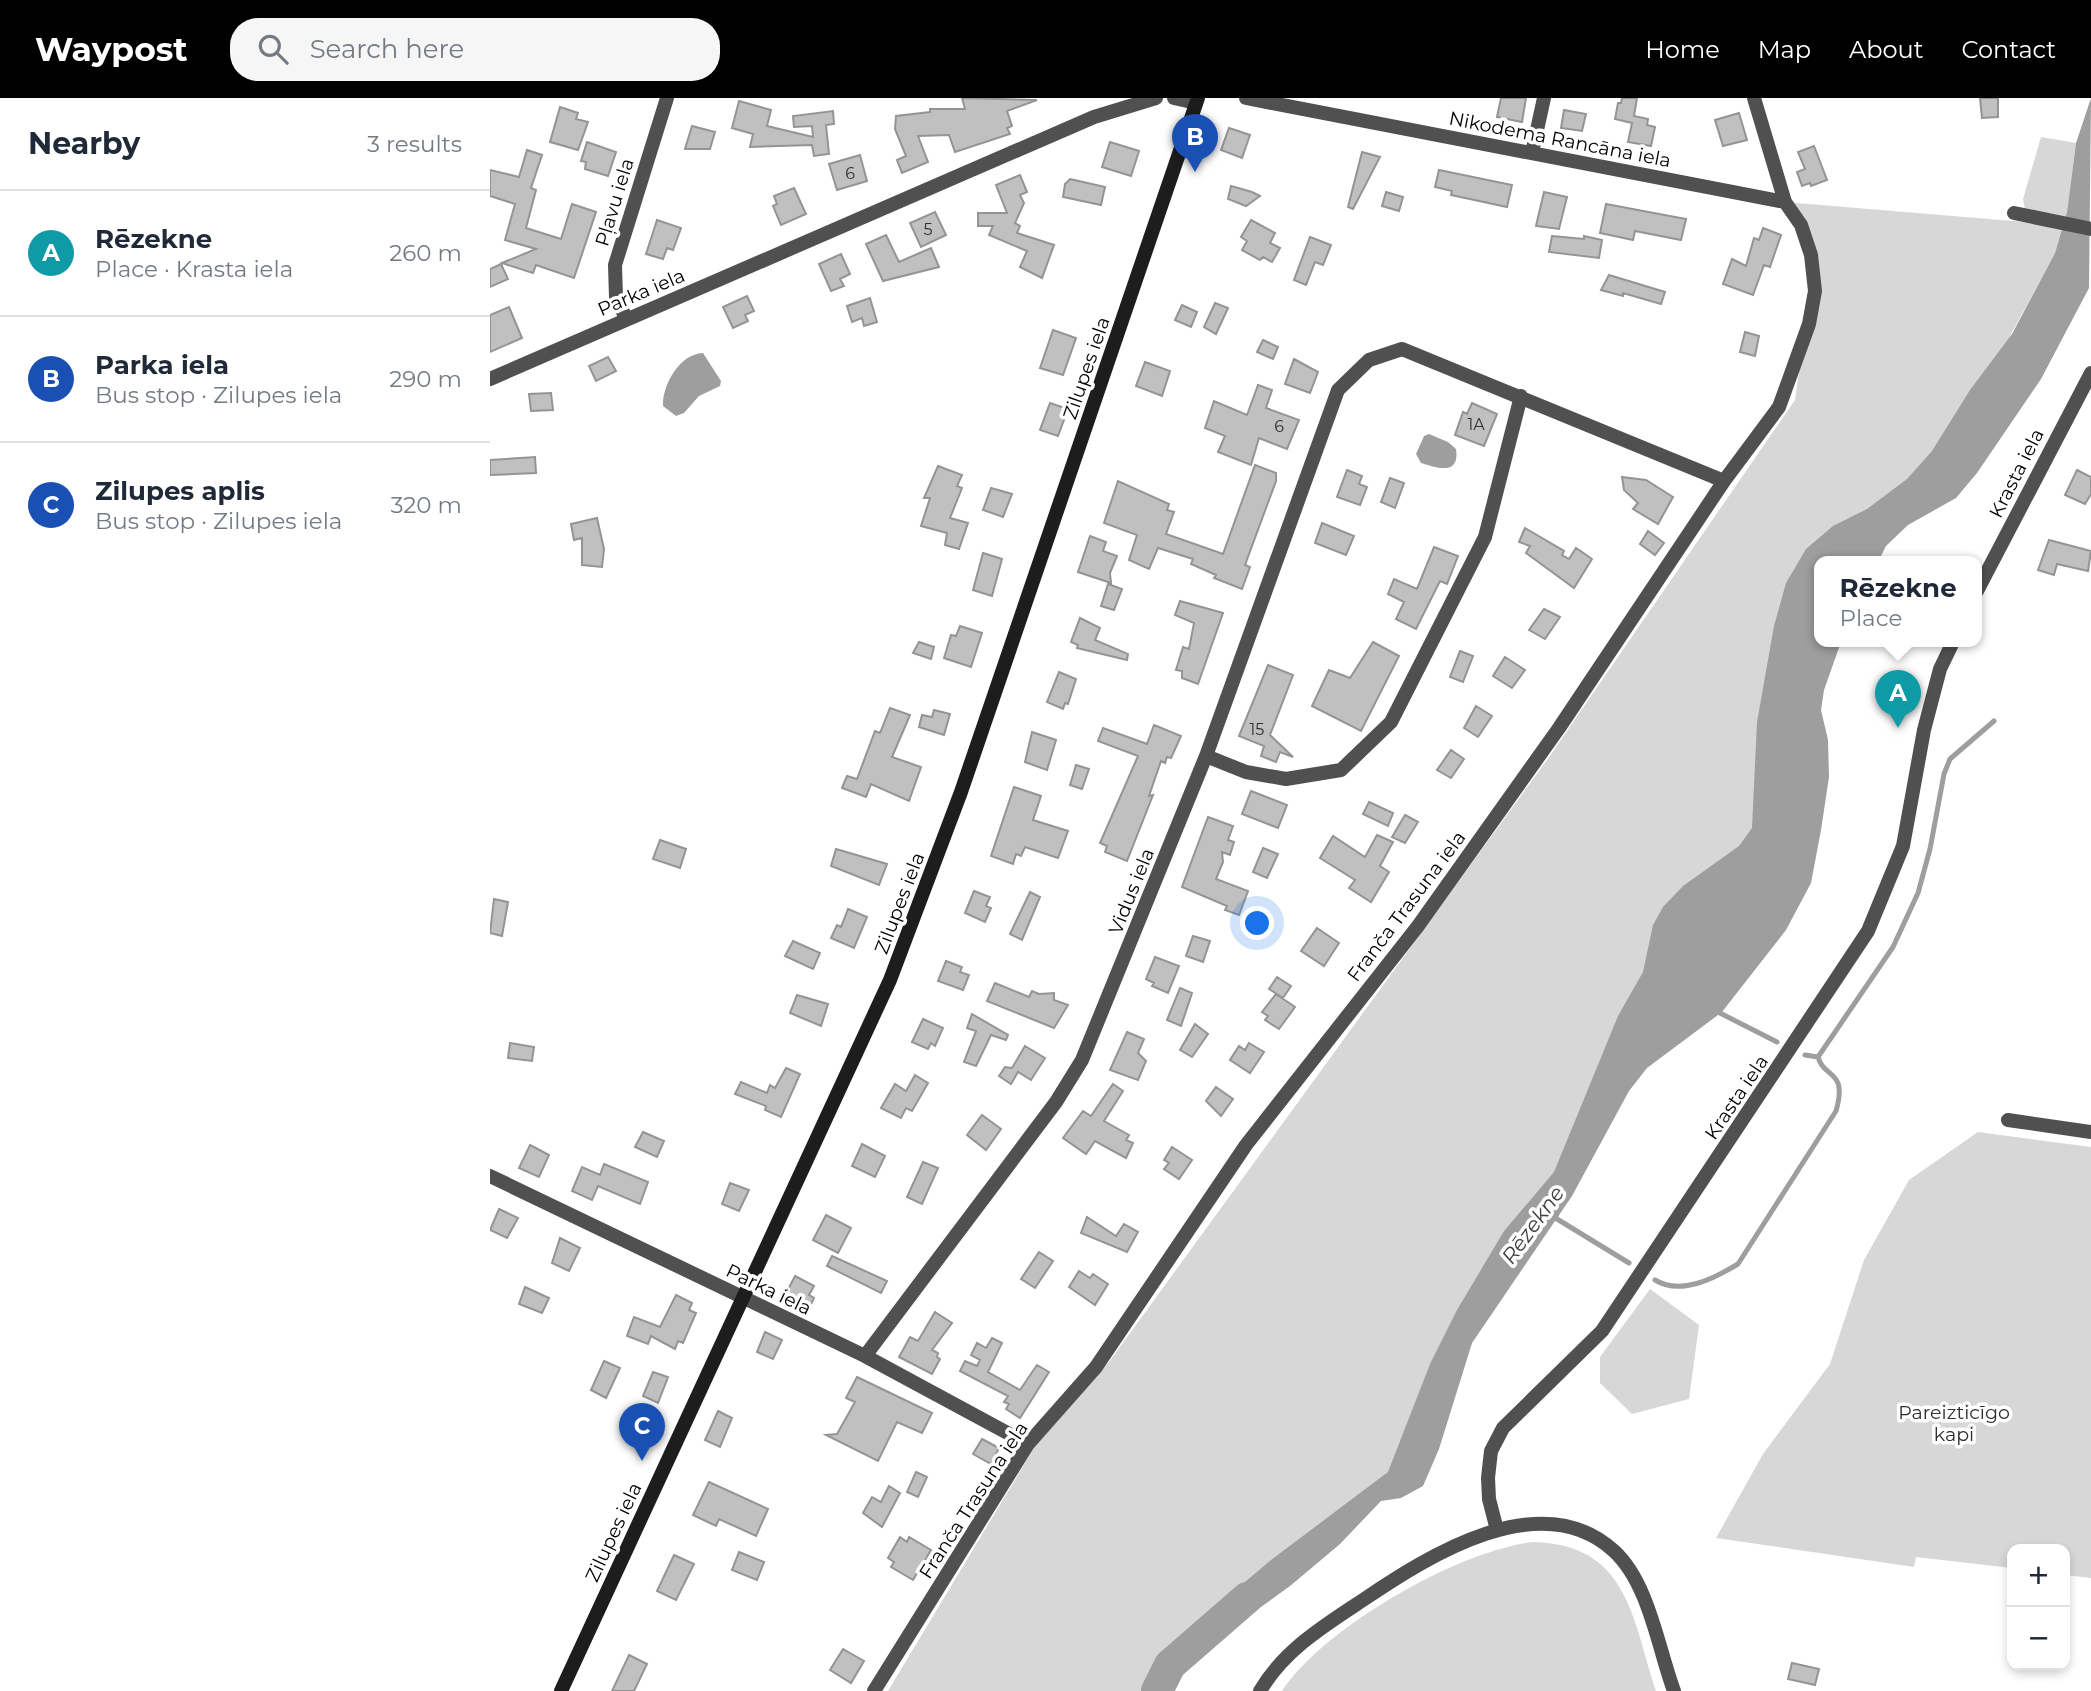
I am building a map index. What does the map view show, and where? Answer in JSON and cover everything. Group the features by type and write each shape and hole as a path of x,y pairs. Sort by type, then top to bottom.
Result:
{"main road":[{"name":"Zilupes iela","path":"561,1691 890,980 923,896 1197,101"}],"street":[{"name":"Pļavu iela","path":"626,318 616,298 615,265 667,98"},
{"name":"Parka iela","path":"490,379 1094,117 1156,98"},
{"path":"1174,98 1197,101"},
{"name":"Nikodema Rancāna iela","path":"1246,98 1784,202"},
{"path":"1532,153 1544,98"},
{"name":"Franča Trasuna iela","path":"874,1691 1028,1444 1096,1367 1246,1145 1418,926 1559,728 1724,481 1779,407 1809,324 1815,291 1811,255 1801,225 1784,202 1754,98"},
{"path":"2014,212 2091,229"},
{"name":"Vidus iela","path":"865,1356 1056,1102 1082,1060 1206,757 1338,390 1369,360 1402,349 1521,396"},
{"name":"Krasta iela","path":"1982,581 2091,373"},
{"path":"1206,757 1246,772 1286,779 1341,770 1391,722 1485,537 1521,396 1724,481"},
{"name":"Krasta iela","path":"1497,1530 1489,1499 1488,1478 1491,1451 1503,1428 1602,1331 1868,931 1903,846 1924,730 1941,669 1951,647"},
{"path":"2008,1120 2091,1132"},
{"name":"Parka iela","path":"490,1176 865,1356 1028,1444"},
{"path":"1260,1691 1303,1642 1345,1611 1424,1560 1497,1530 1533,1524 1565,1526 1594,1536 1617,1553 1639,1584 1674,1691"}],"green space":[{"path":"2041,137 2076,143 2067,212 2055,253 2011,334 1958,465 1828,556 1814,556 1814,598 1783,824 1490,1286 1406,1475 1164,1677 1159,1691 888,1691 1034,1448 1109,1362 1547,760 1795,400 1813,270 1785,202 2037,223 2025,210 2023,199"},
{"name":"Pareizticīgo kapi","path":"1978,1132 2091,1147 2091,1578 2070,1576 2070,1544 2007,1544 2007,1567 1916,1557 1914,1567 1716,1538 1763,1454 1830,1364 1864,1260 1909,1180"},
{"path":"1650,1289 1699,1325 1689,1399 1632,1414 1600,1383 1600,1357"},
{"path":"1533,1542 1565,1546 1589,1556 1607,1571 1632,1612 1656,1691 1282,1691 1328,1642 1395,1596 1468,1560 1503,1548"}],"water":[{"path":"2091,98 2089,288 2041,379 1977,473 1956,498 1908,525 1886,546 1881,556 1814,556 1814,647 1839,647 1824,690 1821,710 1828,740 1829,777 1821,830 1811,883 1786,930 1722,1012 1647,1068 1629,1091 1572,1196 1472,1343 1439,1449 1423,1486 1401,1498 1381,1501 1340,1544 1290,1586 1217,1639 1213,1609 1271,1560 1388,1472 1430,1364 1457,1310 1504,1231 1554,1172 1618,1016 1643,972 1653,925 1663,907 1683,886 1739,846 1752,828 1757,722 1774,626 1786,583 1806,549 1833,526 1867,509 1907,479 1932,451 1970,390 2012,334 2055,253 2067,212 2076,143"},
{"path":"703,353 721,381 720,386 699,396 684,413 676,416 663,406 665,389 674,372 686,359"},
{"path":"1429,434 1448,442 1456,449 1456,458 1451,467 1440,468 1421,463 1416,454 1424,436"}],"building":[{"path":"962,98 1037,100 1007,111 1012,126 1007,128 1010,134 955,152 949,135 918,136 928,162 902,173 897,160 906,156 895,129 896,116 930,112 930,109 965,109"},
{"path":"1501,98 1526,98 1522,122 1497,117"},
{"path":"1622,98 1637,98 1634,116 1648,119 1647,125 1655,127 1651,146 1628,142 1632,123 1615,119 1618,103 1621,103"},
{"path":"1980,98 1998,98 1998,117 1982,118"},
{"path":"739,101 771,110 767,126 813,137 812,126 794,127 793,116 833,111 834,124 826,125 829,154 814,156 812,145 750,147 753,134 732,128"},
{"path":"560,107 578,113 576,119 588,122 578,150 550,142"},
{"path":"1564,110 1586,114 1582,131 1561,128"},
{"path":"1739,113 1747,140 1723,146 1715,120"},
{"path":"692,126 715,132 710,149 685,149"},
{"path":"1229,128 1250,135 1242,158 1221,150"},
{"path":"587,142 616,152 608,176 585,169 586,162 581,161"},
{"path":"1110,142 1139,151 1131,176 1102,167"},
{"path":"1814,146 1827,180 1811,186 1810,183 1802,186 1797,172 1805,169 1798,152"},
{"path":"527,150 542,155 531,188 536,190 526,228 561,239 572,204 596,212 574,278 536,265 533,273 502,263 536,249 505,240 515,204 490,196 490,170 519,177"},
{"path":"1362,152 1380,157 1353,209 1348,207"},
{"path":"860,155 867,181 837,190 829,164"},
{"path":"1439,170 1512,185 1507,207 1451,195 1452,191 1435,187"},
{"path":"1020,175 1027,192 1020,195 1024,203 1015,223 1020,226 1017,233 1054,245 1042,278 1020,267 1027,251 989,235 993,226 978,226 978,213 1007,213 996,185"},
{"path":"1070,179 1105,187 1101,205 1063,197 1065,184"},
{"path":"1231,186 1260,196 1246,206 1228,199"},
{"path":"794,188 806,214 781,225 773,206 777,204 774,196"},
{"path":"1386,192 1403,197 1399,211 1382,206"},
{"path":"1544,192 1567,197 1559,229 1536,226"},
{"path":"1606,204 1686,219 1681,240 1635,231 1633,240 1600,233"},
{"path":"935,212 946,235 921,247 910,223"},
{"path":"657,220 681,228 673,250 667,248 663,259 646,254"},
{"path":"1251,220 1275,233 1270,243 1280,248 1272,262 1263,257 1260,260 1242,250 1247,241 1241,237"},
{"path":"1763,228 1781,235 1770,267 1764,265 1753,295 1723,284 1732,259 1746,266 1754,238 1759,240"},
{"path":"886,235 899,262 931,248 939,267 883,281 866,244"},
{"path":"1552,236 1584,239 1584,236 1602,240 1599,258 1549,252"},
{"path":"1310,237 1331,245 1323,265 1315,262 1306,285 1294,280"},
{"path":"841,254 850,274 840,279 844,286 831,291 819,264"},
{"path":"501,264 508,279 490,287 490,269"},
{"path":"1609,275 1665,292 1661,304 1601,290"},
{"path":"747,296 754,311 745,315 748,321 733,328 723,307"},
{"path":"870,298 877,322 864,326 862,318 852,322 847,306"},
{"path":"1215,303 1228,308 1216,334 1204,327"},
{"path":"1182,305 1197,312 1191,327 1175,320"},
{"path":"509,307 522,338 490,352 490,315"},
{"path":"1053,330 1076,338 1063,375 1040,368"},
{"path":"1745,332 1759,336 1755,356 1740,352"},
{"path":"1263,340 1278,347 1273,359 1257,352"},
{"path":"608,357 616,371 596,381 589,366"},
{"path":"1294,359 1318,372 1310,393 1285,384"},
{"path":"1145,362 1170,371 1162,396 1136,386"},
{"path":"1258,385 1272,390 1266,408 1299,420 1287,449 1259,438 1251,465 1218,452 1225,436 1205,428 1214,401 1247,415"},
{"path":"551,393 553,410 531,411 529,394"},
{"path":"1050,403 1068,409 1058,436 1040,430"},
{"path":"1472,403 1497,414 1484,446 1455,435 1463,412 1467,414"},
{"path":"535,457 536,473 490,475 490,460"},
{"path":"1255,465 1276,473 1276,481 1245,565 1250,567 1242,589 1214,578 1216,575 1191,564 1193,559 1158,548 1149,569 1129,560 1137,535 1104,523 1118,481 1169,504 1167,510 1174,512 1166,534 1223,554"},
{"path":"938,466 962,475 957,486 962,488 950,518 968,523 959,549 945,545 947,533 921,526 930,498 924,498"},
{"path":"1347,470 1362,476 1359,484 1367,487 1360,505 1337,497"},
{"path":"2077,470 2091,477 2091,494 2085,504 2065,495"},
{"path":"1622,477 1646,480 1673,497 1658,524 1633,509 1638,503 1624,490"},
{"path":"1390,478 1404,483 1395,508 1381,502"},
{"path":"991,488 1012,494 1003,517 983,510"},
{"path":"597,518 604,549 602,567 582,565 582,538 574,540 571,524"},
{"path":"1322,523 1354,536 1346,555 1315,543"},
{"path":"1525,528 1564,551 1562,555 1569,559 1576,548 1592,559 1574,588 1526,553 1530,546 1519,542"},
{"path":"1648,531 1664,543 1655,555 1640,544"},
{"path":"1090,536 1106,542 1103,551 1117,556 1110,573 1111,583 1078,572"},
{"path":"2049,540 2091,551 2088,571 2057,564 2054,575 2038,570"},
{"path":"1434,547 1458,556 1447,584 1440,581 1416,629 1396,619 1404,602 1388,594 1394,579 1417,589"},
{"path":"983,553 1002,559 992,596 973,590"},
{"path":"1108,584 1122,589 1114,610 1101,606"},
{"path":"1180,601 1223,613 1198,684 1182,678 1182,671 1176,670 1183,647 1189,649 1194,623 1175,615"},
{"path":"1544,609 1560,617 1545,639 1529,630"},
{"path":"1080,618 1100,628 1095,640 1128,654 1127,660 1077,648 1078,645 1071,642"},
{"path":"960,626 982,633 971,667 944,658 951,635 956,636"},
{"path":"919,642 934,647 931,659 913,653"},
{"path":"1373,642 1399,656 1361,731 1312,706 1329,670 1350,678"},
{"path":"1460,651 1473,656 1463,682 1450,677"},
{"path":"1505,657 1525,670 1512,688 1493,676"},
{"path":"1268,665 1293,675 1270,735 1293,757 1280,752 1276,762 1261,756 1264,746 1239,736"},
{"path":"1059,672 1076,679 1068,704 1065,703 1063,709 1047,702"},
{"path":"1476,706 1492,716 1478,737 1464,728"},
{"path":"890,708 910,715 892,757 921,767 909,801 871,784 866,797 842,788 847,776 857,779 875,731 880,733"},
{"path":"934,710 950,714 944,735 919,727 922,715 932,717"},
{"path":"1154,725 1181,736 1171,758 1167,757 1165,763 1161,761 1149,796 1153,795 1127,861 1105,852 1107,846 1100,843 1138,756 1098,741 1103,728 1147,744"},
{"path":"1032,732 1056,740 1047,770 1025,762"},
{"path":"1451,750 1464,759 1451,778 1437,770"},
{"path":"1076,765 1089,769 1082,789 1070,785"},
{"path":"1014,787 1041,796 1033,820 1068,831 1058,858 1025,847 1021,856 1016,854 1013,864 991,856"},
{"path":"1251,791 1287,805 1278,828 1242,814"},
{"path":"1369,802 1393,813 1388,826 1363,814"},
{"path":"1405,815 1418,822 1405,843 1392,837"},
{"path":"1208,817 1233,826 1228,840 1234,842 1230,855 1222,852 1223,862 1216,879 1248,891 1239,915 1225,910 1227,906 1182,887"},
{"path":"1377,835 1393,842 1380,866 1389,872 1371,902 1349,888 1355,880 1320,858 1333,836 1365,857"},
{"path":"660,840 686,849 680,868 653,859"},
{"path":"1263,848 1278,854 1267,878 1253,872"},
{"path":"836,849 887,864 879,885 831,866"},
{"path":"974,891 990,897 986,906 991,908 985,922 965,913"},
{"path":"1030,892 1040,897 1022,940 1010,934"},
{"path":"494,899 508,902 502,936 490,933"},
{"path":"848,909 867,917 854,948 831,938 837,925 841,927"},
{"path":"1317,928 1339,943 1324,966 1301,951"},
{"path":"1193,936 1210,941 1203,962 1186,956"},
{"path":"793,941 820,953 813,969 785,956"},
{"path":"1155,957 1179,966 1168,993 1152,986 1154,983 1146,979"},
{"path":"946,961 962,967 960,972 969,975 963,990 938,981"},
{"path":"1277,977 1291,986 1283,998 1269,989"},
{"path":"995,983 1029,997 1032,991 1039,994 1054,993 1054,1000 1068,1005 1054,1028 987,1001"},
{"path":"1180,988 1192,993 1181,1026 1167,1020"},
{"path":"1276,994 1295,1007 1279,1029 1265,1020 1268,1016 1262,1012"},
{"path":"797,995 828,1004 821,1026 790,1013"},
{"path":"972,1014 1008,1035 1006,1040 991,1035 976,1066 964,1062 976,1031 967,1028"},
{"path":"923,1019 943,1028 935,1046 931,1043 928,1049 912,1042"},
{"path":"1195,1024 1208,1034 1192,1057 1180,1050"},
{"path":"1127,1032 1144,1039 1138,1053 1146,1061 1138,1080 1110,1070"},
{"path":"510,1043 534,1047 532,1061 508,1058"},
{"path":"1249,1043 1264,1052 1250,1073 1230,1060 1239,1046 1245,1050"},
{"path":"1025,1046 1045,1058 1031,1080 1018,1072 1011,1084 999,1076 1005,1067 1012,1068"},
{"path":"786,1068 800,1074 781,1117 765,1110 766,1106 735,1094 741,1082 767,1093 770,1085 775,1088"},
{"path":"915,1075 928,1083 912,1111 906,1108 901,1118 881,1108 895,1084 906,1091"},
{"path":"1113,1084 1123,1091 1104,1121 1129,1135 1126,1140 1133,1143 1126,1158 1095,1141 1086,1154 1063,1138 1083,1111 1091,1116"},
{"path":"1216,1087 1233,1099 1221,1116 1206,1101"},
{"path":"982,1115 1001,1129 986,1150 967,1135"},
{"path":"643,1132 664,1141 657,1157 635,1147"},
{"path":"862,1144 885,1156 875,1177 852,1166"},
{"path":"530,1145 549,1155 539,1177 519,1168"},
{"path":"1172,1147 1192,1160 1179,1179 1164,1169 1169,1163 1164,1160"},
{"path":"923,1162 938,1168 922,1204 907,1197"},
{"path":"604,1164 648,1182 640,1204 598,1186 592,1200 572,1191 582,1167 600,1175"},
{"path":"730,1183 749,1190 739,1211 722,1204"},
{"path":"499,1209 518,1218 507,1238 490,1230"},
{"path":"826,1215 851,1228 838,1253 813,1240"},
{"path":"1087,1217 1116,1236 1124,1224 1138,1232 1127,1252 1081,1233"},
{"path":"560,1238 580,1248 569,1271 552,1263"},
{"path":"1039,1252 1053,1261 1035,1288 1021,1279"},
{"path":"832,1256 887,1281 881,1293 827,1266"},
{"path":"1079,1271 1090,1278 1093,1274 1108,1284 1095,1305 1069,1287"},
{"path":"795,1276 814,1286 809,1295 814,1298 808,1311 783,1299"},
{"path":"525,1287 549,1298 542,1313 519,1304"},
{"path":"676,1295 692,1303 689,1310 696,1313 683,1343 678,1341 675,1349 651,1336 648,1344 627,1336 634,1317 660,1327"},
{"path":"935,1312 952,1323 932,1350 938,1353 937,1357 940,1359 932,1374 899,1357 910,1337 918,1341"},
{"path":"765,1332 782,1340 773,1359 757,1352"},
{"path":"992,1338 1002,1343 988,1372 1020,1390 1037,1365 1049,1372 1020,1418 1006,1409 1009,1404 1004,1402 1008,1396 960,1371 965,1361 977,1366 980,1360 971,1355 977,1343 986,1348"},
{"path":"604,1361 620,1368 606,1398 591,1390"},
{"path":"653,1372 668,1377 658,1403 643,1396"},
{"path":"857,1377 932,1413 922,1433 897,1422 878,1461 826,1435 837,1434 855,1402 846,1398"},
{"path":"718,1411 732,1418 720,1447 705,1440"},
{"path":"982,1439 999,1448 991,1464 973,1454"},
{"path":"916,1472 927,1477 918,1497 907,1492"},
{"path":"709,1482 768,1509 756,1536 719,1519 716,1526 693,1515"},
{"path":"889,1486 900,1493 882,1527 863,1513 872,1497 881,1502"},
{"path":"900,1537 907,1542 909,1537 931,1550 913,1580 891,1567 894,1562 888,1558"},
{"path":"739,1552 764,1562 757,1580 732,1570"},
{"path":"674,1555 694,1564 676,1600 657,1591"},
{"path":"843,1649 864,1661 851,1683 830,1670"},
{"path":"629,1655 647,1664 634,1691 612,1691"},
{"path":"1792,1663 1819,1669 1815,1685 1788,1679"}],"waterway":[{"path":"1818,1057 1893,947 1918,893 1930,849 1944,774 1950,759 1994,721"},
{"path":"1714,1010 1777,1042"},
{"path":"1805,1055 1818,1057"},
{"path":"1655,1280 1687,1286 1719,1275 1738,1264 1836,1111 1839,1098 1837,1081 1818,1057"},
{"path":"1553,1213 1557,1219 1629,1263"},
{"name":"Rēzekne","path":"1157,1691 1170,1665 1247,1598"}],"place":[{"name":"Parka iela","path":"1195,172"},
{"name":"Rēzekne","path":"1898,728"},
{"name":"Zilupes aplis","path":"642,1461"}]}
